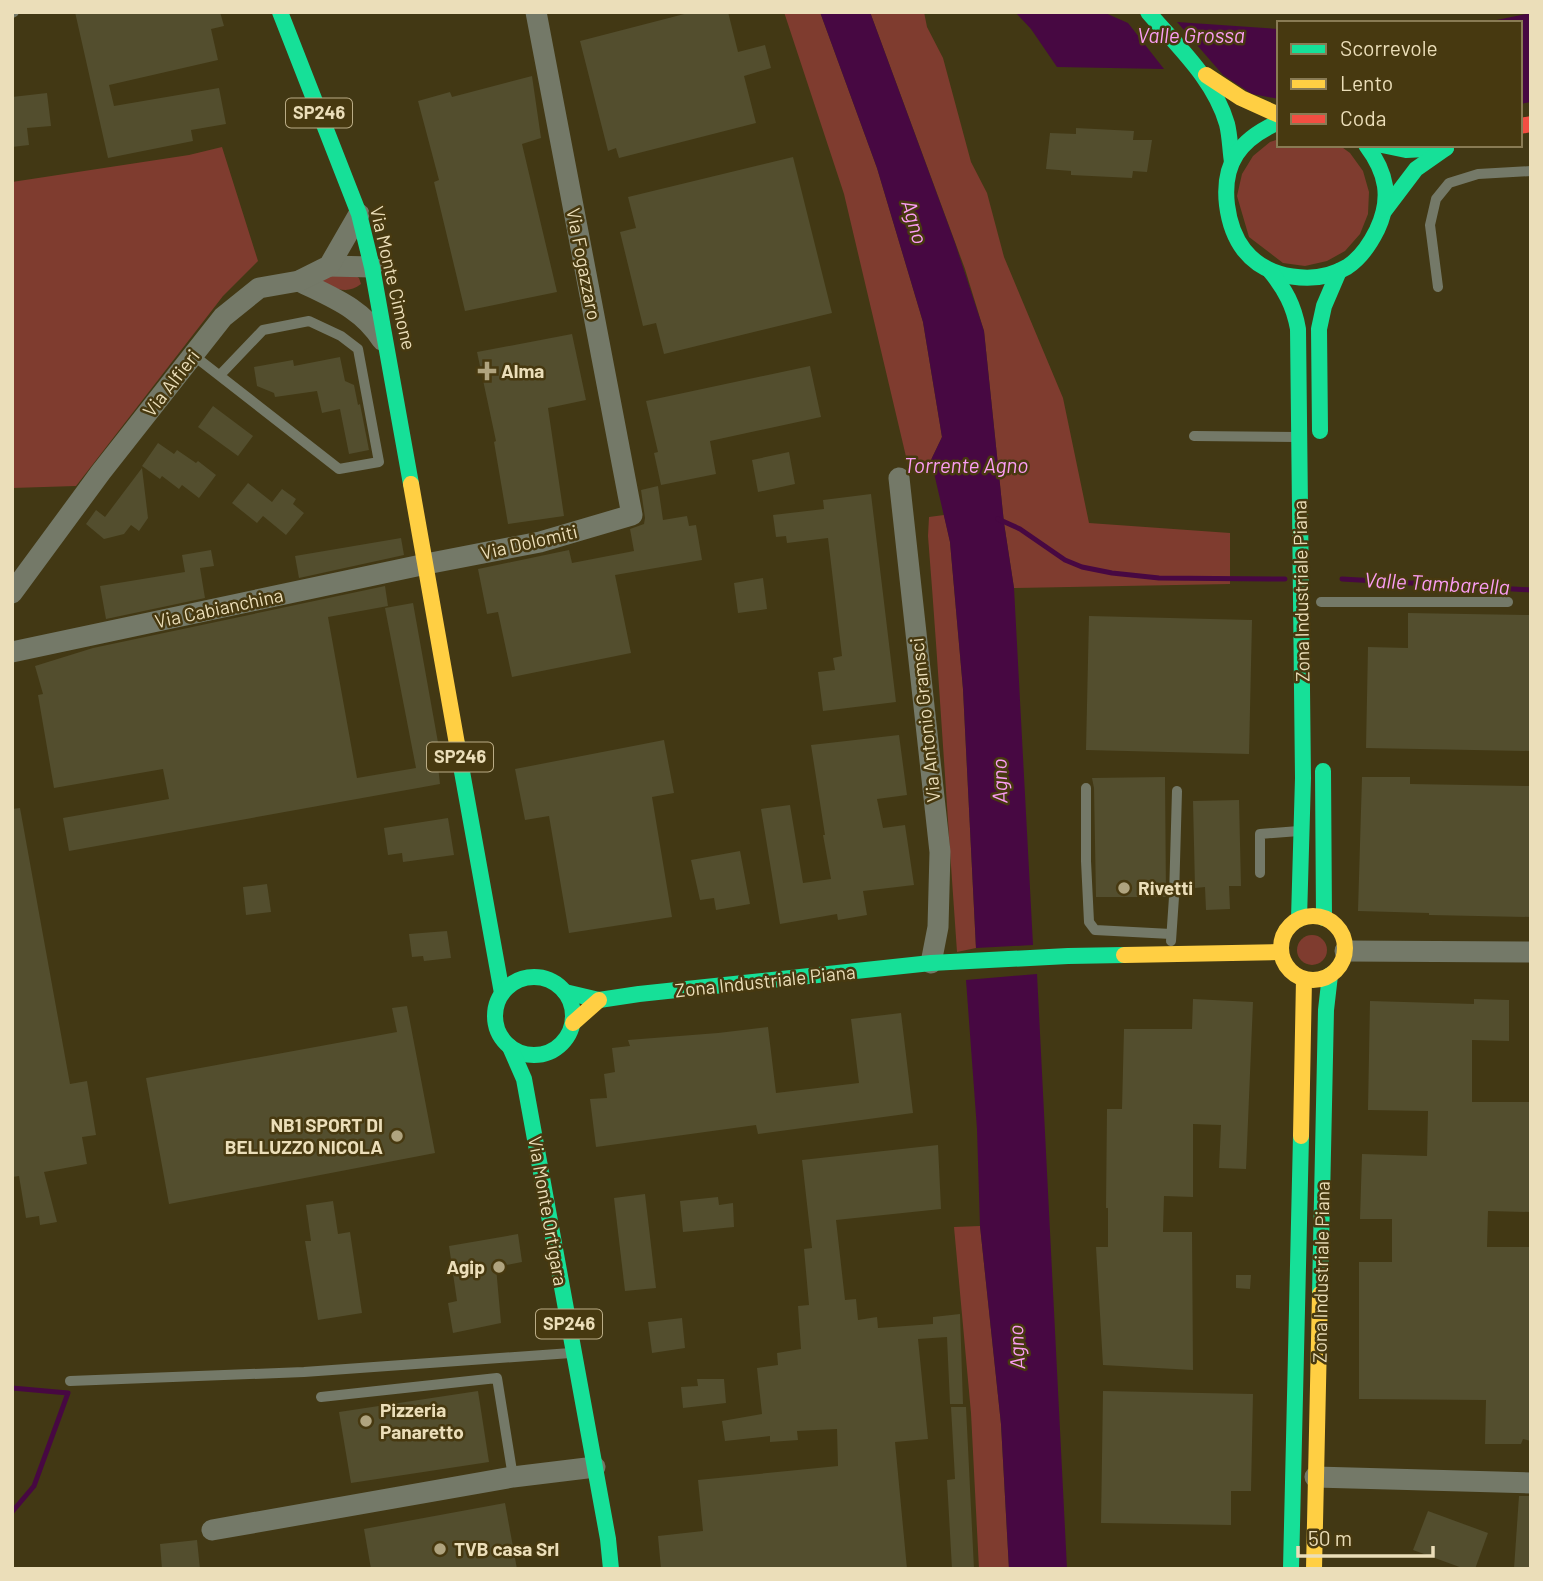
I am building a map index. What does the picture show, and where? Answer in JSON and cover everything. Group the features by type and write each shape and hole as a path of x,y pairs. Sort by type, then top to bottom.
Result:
{"main road":[{"name":"Via Monte Cimone","path":"279,12 359,214 388,351 426,564"},
{"path":"1152,18 1196,68 1220,105 1229,132 1231,162"},
{"path":"1196,68 1245,101 1277,114"},
{"name":"Zona Industriale Piana","path":"1277,123 1265,127 1245,142 1231,162 1225,183 1224,204 1228,225 1238,243 1252,259 1270,271 1289,294 1298,329 1303,778 1299,919"},
{"name":"Zona Industriale Piana","path":"1270,271 1293,278 1317,278 1339,271 1356,260 1370,246 1380,229 1386,191 1382,172 1368,147"},
{"path":"1387,147 1419,151 1443,147"},
{"path":"1385,210 1416,169 1448,147"},
{"name":"Zona Industriale Piana","path":"1320,452 1319,329 1327,296 1339,271"},
{"name":"SP246","path":"426,564 495,950"},
{"path":"1322,753 1324,918"},
{"path":"1330,975 1322,979 1304,979 1289,970 1280,952 1284,934 1290,925 1299,919 1307,916 1324,918 1334,923 1341,932 1345,951"},
{"path":"495,950 524,978"},
{"path":"495,950 502,993"},
{"name":"Zona Industriale Piana","path":"1314,1569 1326,1010 1330,975 1342,962 1345,951"},
{"path":"1170,954 1280,952"},
{"name":"Zona Industriale Piana","path":"599,1000 931,963 1170,954"},
{"path":"524,1079 546,1054 564,1042 573,1023 573,1012 565,992 557,984 536,977 524,978 502,993 494,1012 494,1022 502,1040 510,1047 527,1055 546,1054"},
{"name":"Zona Industriale Piana","path":"1291,1569 1304,979"},
{"path":"565,992 599,1000"},
{"path":"573,1023 599,1000"},
{"name":"Via Monte Ortigara","path":"510,1047 524,1079 608,1539 611,1569"}],"street":[{"name":"Via Fogazzaro","path":"536,12 632,516"},
{"path":"359,214 329,266 373,275"},
{"name":"Via Alfieri","path":"12,593 101,472 223,317 259,288 299,281 329,266"},
{"path":"341,302 351,298 373,275"},
{"path":"299,281 352,308 377,333 388,351"},
{"name":"Via Antonio Gramsci","path":"900,478 940,852 938,927 931,963"},
{"name":"Via Dolomiti","path":"426,564 540,542 632,516"},
{"name":"Via Cabianchina","path":"12,652 426,564"},
{"path":"1345,951 1531,952"},
{"path":"212,1530 513,1477 595,1467"},
{"path":"1315,1477 1531,1483"}],"lane":[{"path":"1438,287 1430,226 1436,199 1449,184 1478,174 1531,170"},
{"path":"193,355 340,468 379,462 358,349 341,336 309,321 263,330 220,375"},
{"path":"1194,436 1299,437"},
{"path":"1321,602 1508,602"},
{"path":"1086,788 1089,922 1095,930 1171,934"},
{"path":"1170,954 1177,791"},
{"path":"1260,873 1260,834 1302,831"},
{"path":"70,1381 304,1371 574,1352"},
{"path":"321,1397 497,1378 513,1477"}],"shaded area":[{"path":"784,12 820,12 877,168 923,322 942,437 931,460 908,465 844,194"},
{"path":"870,12 924,12 927,27 943,58 971,162 987,193 1004,257 1063,398 1089,523 1230,533 1230,584 1014,588 1004,523 984,331 965,269"},
{"path":"1277,140 1277,147 1342,147 1350,153 1363,171 1369,192 1368,214 1360,234 1345,251 1327,261 1305,266 1283,263 1249,237 1237,196 1242,174 1253,156"},
{"path":"222,147 258,261 223,296 76,486 12,488 12,182 189,155"},
{"path":"351,273 359,278 361,284 355,288 339,289 316,281 324,276"},
{"path":"944,515 950,542 963,689 976,948 957,952 928,536 929,517"},
{"path":"1312,935 1318,936 1326,944 1326,956 1318,964 1312,965 1306,964 1298,956 1297,950 1298,944 1306,936"},
{"path":"980,1226 1001,1424 1009,1569 979,1569 971,1413 954,1227"}],"water":[{"name":"Torrente Agno","path":"820,12 870,12 955,243 984,331 1004,523 1014,588 1033,945 976,948 963,689 950,542 931,460 942,437 923,322 877,168"},
{"path":"1015,12 1103,12 1128,23 1164,69 1057,67 1031,29"},
{"path":"1531,13 1531,102 1522,104 1522,21 1492,21"},
{"path":"1177,22 1277,29 1277,99 1252,94 1223,75"},
{"name":"Agno","path":"1037,974 1067,1569 1009,1569 1001,1424 980,1226 977,1129 966,980"}],"building":[{"path":"75,12 220,12 224,26 211,29 218,60 109,85 114,106 219,88 226,124 191,130 193,141 108,158"},
{"path":"692,12 728,12 738,52 765,45 771,68 744,76 756,123 619,158 616,148 608,151 580,41"},
{"path":"532,76 541,138 522,144 557,292 465,311 434,182 439,180 418,101 450,92 452,97"},
{"path":"47,93 51,126 27,128 29,145 12,147 12,97"},
{"path":"1076,128 1134,131 1133,140 1152,140 1147,172 1133,171 1132,178 1071,175 1071,171 1046,169 1050,133 1076,134"},
{"path":"793,157 832,313 664,354 656,323 643,326 620,232 636,228 628,197"},
{"path":"572,334 586,400 548,408 564,516 508,524 494,442 496,441 477,352"},
{"path":"340,357 345,381 354,385 358,405 360,404 369,450 349,454 340,409 322,413 317,391 275,397 274,393 257,386 254,367 293,360 294,366"},
{"path":"810,366 821,417 710,441 716,474 661,485 654,453 658,452 646,401"},
{"path":"213,406 253,436 238,456 198,427"},
{"path":"158,443 174,454 177,450 196,463 198,461 216,475 199,498 182,485 179,489 142,466"},
{"path":"789,452 795,484 758,492 752,460"},
{"path":"142,468 148,518 139,531 131,525 124,534 104,539 86,524 96,510 105,517"},
{"path":"248,483 272,502 282,489 296,499 293,504 304,513 286,535 263,516 257,523 232,503"},
{"path":"658,486 663,520 687,516 689,526 696,525 702,560 615,575 631,653 512,677 498,612 487,614 478,569 569,550 572,563 634,551 630,529 644,524 645,518 641,490"},
{"path":"871,494 896,702 823,711 818,672 835,670 833,658 842,656 828,538 787,543 786,536 776,537 773,515 824,509 823,500"},
{"path":"401,538 404,555 299,578 295,556"},
{"path":"211,550 214,566 200,568 205,598 106,619 100,586 185,572 182,555"},
{"path":"763,578 767,609 738,613 734,583"},
{"path":"385,586 388,606 328,617 357,778 416,768 385,608 413,603 439,748 436,748 440,784 69,851 63,818 169,799 163,769 54,788 38,695 43,694 35,666 93,648"},
{"path":"1408,613 1531,615 1531,751 1366,748 1368,647 1408,648"},
{"path":"1089,616 1252,620 1249,754 1086,750"},
{"path":"899,735 907,795 877,799 883,828 905,825 914,885 863,891 867,915 838,920 837,914 780,924 761,809 790,805 803,883 831,879 811,745"},
{"path":"664,740 674,793 652,797 672,917 569,933 549,816 525,820 515,769"},
{"path":"1165,777 1166,897 1096,897 1092,778"},
{"path":"1362,777 1410,777 1410,784 1531,786 1531,917 1358,911"},
{"path":"1239,800 1241,886 1229,886 1230,909 1206,910 1205,887 1195,888 1193,801"},
{"path":"20,808 70,1084 87,1081 96,1135 82,1137 87,1164 44,1172 57,1222 40,1225 39,1216 26,1218 19,1176 12,1177 12,809"},
{"path":"448,818 454,855 403,862 402,853 388,855 384,828"},
{"path":"740,851 750,904 716,910 714,898 700,900 691,860"},
{"path":"267,884 271,912 246,915 243,887"},
{"path":"447,931 451,958 424,961 423,956 412,957 409,934"},
{"path":"1193,999 1253,1002 1246,1169 1219,1168 1221,1125 1193,1124 1193,1197 1164,1196 1163,1232 1192,1232 1193,1370 1103,1365 1096,1247 1108,1247 1107,1109 1122,1109 1124,1029 1192,1029"},
{"path":"1474,999 1509,1000 1509,1041 1472,1040 1472,1102 1531,1102 1531,1212 1488,1211 1487,1247 1531,1247 1531,1441 1523,1439 1521,1444 1485,1444 1486,1400 1359,1399 1359,1262 1392,1262 1392,1219 1360,1219 1362,1154 1427,1156 1428,1111 1368,1110 1370,1001 1474,1004"},
{"path":"407,1006 435,1153 169,1204 146,1078 397,1032 392,1008"},
{"path":"901,1013 913,1113 758,1134 756,1125 596,1147 590,1099 607,1098 604,1074 615,1072 612,1048 630,1046 628,1040 768,1027 776,1093 859,1083 851,1019"},
{"path":"938,1145 941,1209 836,1220 845,1300 856,1299 858,1320 877,1317 878,1328 933,1324 933,1317 960,1314 963,1404 950,1404 947,1337 918,1339 928,1439 895,1442 907,1569 661,1569 658,1536 703,1531 698,1480 838,1466 837,1429 797,1431 798,1440 770,1442 770,1436 725,1441 722,1421 762,1414 757,1368 778,1365 777,1353 801,1349 798,1306 809,1305 804,1249 812,1248 802,1160"},
{"path":"645,1194 656,1288 625,1291 614,1198"},
{"path":"718,1197 719,1205 733,1203 734,1227 683,1232 680,1201"},
{"path":"333,1201 338,1234 350,1232 362,1313 318,1320 305,1241 311,1241 306,1205"},
{"path":"518,1234 522,1262 496,1267 501,1323 453,1333 448,1303 457,1301 449,1246"},
{"path":"1236,1275 1251,1275 1250,1289 1236,1288"},
{"path":"682,1318 685,1348 652,1353 648,1322"},
{"path":"697,1379 724,1379 726,1403 683,1408 681,1387 698,1386"},
{"path":"478,1391 489,1462 351,1483 339,1412"},
{"path":"1103,1391 1253,1394 1251,1491 1231,1491 1231,1525 1101,1523"},
{"path":"951,1407 966,1407 974,1569 952,1569 947,1480 955,1479"},
{"path":"1519,1496 1531,1496 1531,1569 1514,1569"},
{"name":"TVB casa Srl","path":"505,1503 517,1569 371,1569 364,1529"},
{"path":"1428,1511 1488,1533 1475,1569 1465,1569 1413,1550"},
{"path":"197,1540 200,1569 162,1569 160,1544"}],"waterway":[{"name":"Valle Grossa","path":"1135,38 1157,37"},
{"name":"Valle Tambarella","path":"998,519 1020,529 1065,560 1082,567 1159,578 1285,579"},
{"name":"Valle Tambarella","path":"1342,579 1531,590"},
{"path":"12,1388 68,1393 34,1486 12,1512"}],"traffic: fast":[{"path":"280,12 359,214 372,267 411,484"},
{"path":"1148,12 1194,64 1213,92 1227,124 1232,162"},
{"path":"1277,123 1254,136 1236,154 1226,190 1231,223 1240,245 1254,260 1278,273 1306,278 1321,276 1347,267 1361,255 1377,230 1386,196 1383,176 1367,147"},
{"path":"1392,147 1406,150 1446,148"},
{"path":"1385,210 1416,169 1446,148"},
{"path":"1270,271 1288,298 1298,329 1303,778 1299,919"},
{"path":"1320,431 1319,329 1324,306 1339,271"},
{"path":"457,744 502,993"},
{"path":"1323,771 1324,918"},
{"path":"565,992 599,1000 931,963 1124,955"},
{"path":"1320,1294 1326,1010 1330,975"},
{"path":"526,977 542,977 556,983 567,994 573,1008 573,1016 573,1024 567,1038 556,1049 542,1055 526,1055 512,1049 501,1038 495,1024 495,1008 501,994 512,983 526,977"},
{"path":"510,1047 524,1079 608,1539 611,1569"},
{"path":"1291,1569 1301,1136"}],"traffic: slow":[{"path":"1206,75 1241,98 1277,114"},
{"path":"411,484 457,744"},
{"path":"1313,916 1325,918 1336,925 1343,936 1345,948 1343,960 1336,971 1325,978 1313,980 1301,978 1290,971 1283,960 1281,948 1283,936 1290,925 1301,918 1313,916"},
{"path":"1124,955 1280,952"},
{"path":"1301,1136 1304,979"},
{"path":"573,1023 599,1000"},
{"path":"1314,1569 1320,1294"}],"traffic: jam":[{"path":"1522,126 1531,124"}],"place":[{"name":"Alma","path":"487,371"},
{"name":"Rivetti","path":"1124,888"},
{"name":"NB1 SPORT DI BELLUZZO NICOLA","path":"397,1136"},
{"name":"Agip","path":"499,1267"},
{"name":"Pizzeria Panaretto","path":"366,1421"},
{"name":"TVB casa Srl","path":"440,1549"}]}
